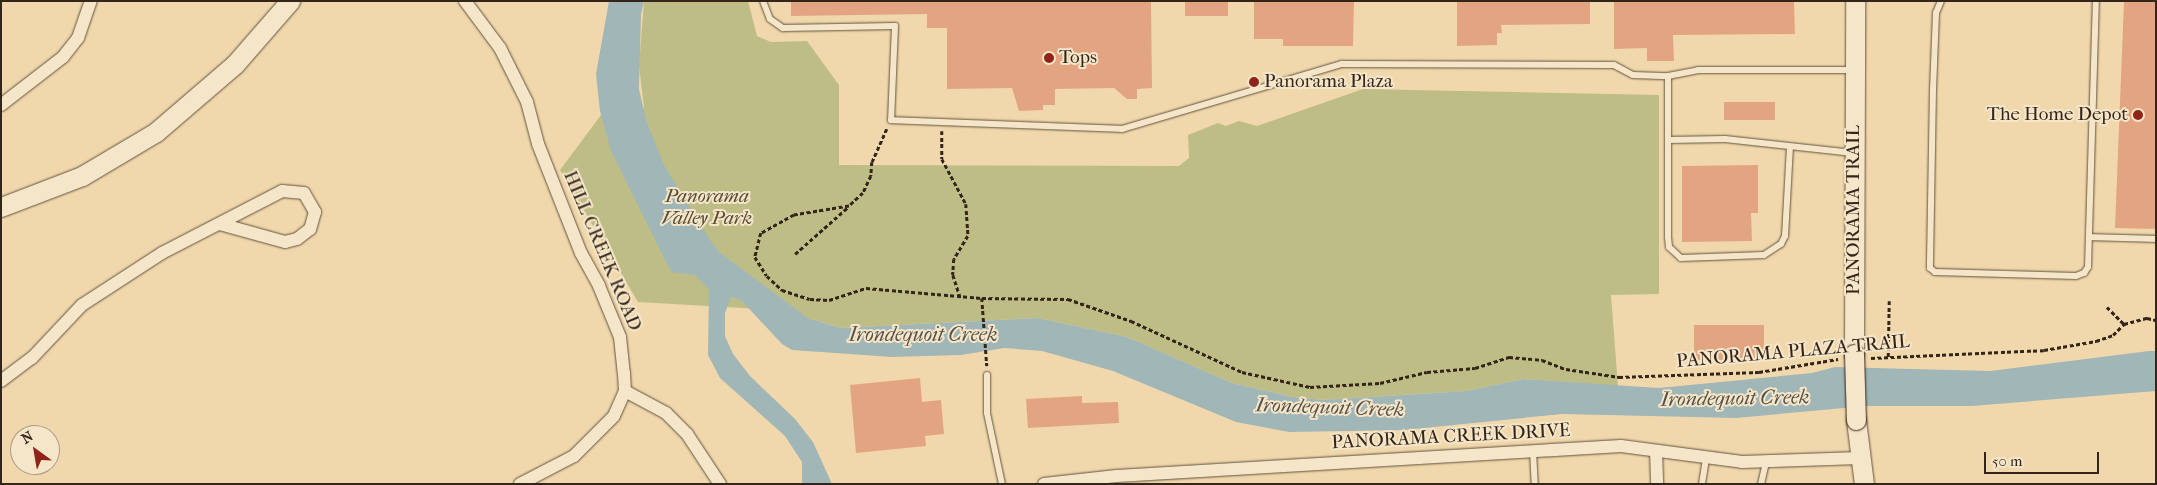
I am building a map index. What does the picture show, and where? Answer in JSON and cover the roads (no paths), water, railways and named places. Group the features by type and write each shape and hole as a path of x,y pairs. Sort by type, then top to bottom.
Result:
{"main road":[{"path":"1,207 82,176 156,132 235,64 290,1"},
{"name":"PANORAMA TRAIL","path":"1855,1 1856,420 1864,484"}],"street":[{"path":"1,106 63,57 78,38 91,1"},
{"name":"HILL CREEK ROAD","path":"466,1 500,48 527,102 538,144 571,228 620,337 625,390 614,416 574,456 520,484"},
{"path":"1,381 32,358 82,305 162,253 282,191 304,193 315,212 310,229 297,239 285,242 220,224"},
{"path":"625,390 666,413 687,434 720,484"},
{"name":"PANORAMA CREEK DRIVE","path":"1044,484 1621,446 1706,458 1766,463 1860,458"},
{"path":"1656,451 1657,484"}],"lane":[{"path":"763,1 770,19 783,28 895,26 891,120 1122,129 1342,64 1614,65 1633,75 1668,76 1698,70 1855,70"},
{"path":"1941,1 1936,13 1932,90 1930,268 1935,272 2076,276 2084,273 2088,267 2096,1"},
{"path":"1668,76 1669,248 1681,258 1764,255 1781,244 1785,236 1790,147"},
{"path":"1668,140 1724,139 1854,153"},
{"path":"2089,237 2156,239"},
{"path":"987,375 987,412 1002,484"},
{"path":"1533,451 1535,484"},
{"path":"1702,484 1706,458"},
{"path":"1762,484 1766,463"}],"water":[{"name":"Irondequoit Creek","path":"609,1 644,1 641,14 639,89 646,120 664,165 710,240 719,252 808,318 840,328 1038,318 1127,337 1232,383 1293,397 1322,400 1466,391 1523,379 1659,388 1812,373 1835,367 1990,371 2149,351 2156,351 2156,391 1972,406 1866,406 1736,418 1562,414 1404,430 1289,432 1236,422 1113,371 1042,351 1004,348 961,355 892,357 792,350 782,344 741,300 731,297 725,313 725,336 733,354 750,376 795,419 813,442 832,484 802,484 802,462 785,436 720,378 708,355 709,289 695,275 671,272 611,151 600,111 596,74"}],"place":[{"name":"Tops","path":"1049,58"},
{"name":"Panorama Plaza","path":"1254,82"},
{"name":"The Home Depot","path":"2138,115"}],"park label":[{"name":"Panorama Valley Park","path":"707,208"}]}
